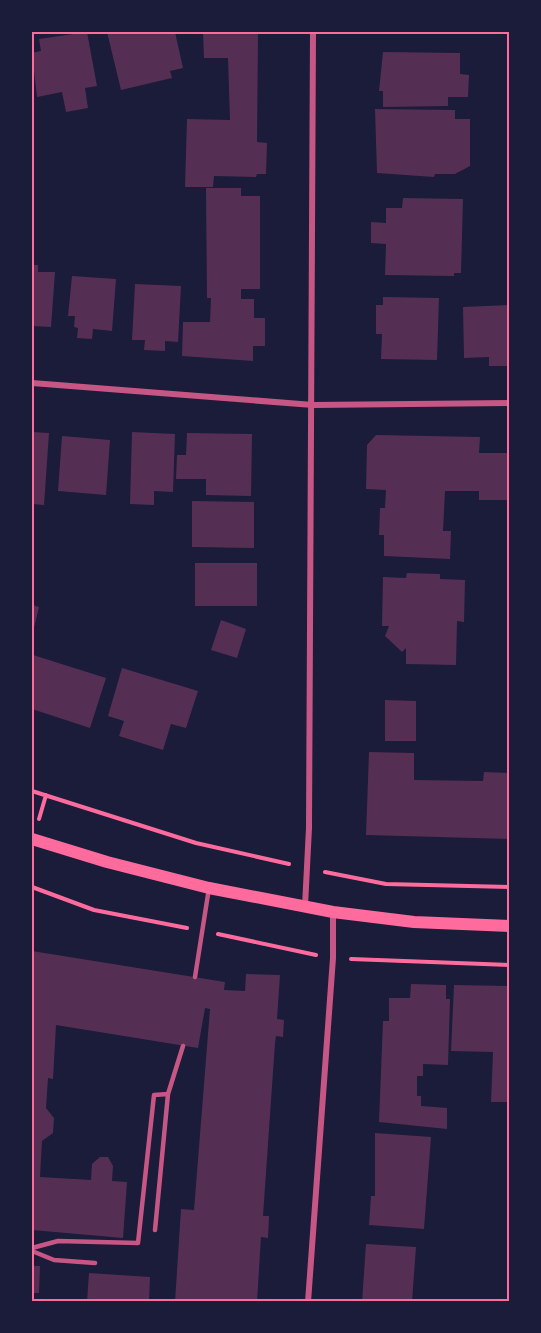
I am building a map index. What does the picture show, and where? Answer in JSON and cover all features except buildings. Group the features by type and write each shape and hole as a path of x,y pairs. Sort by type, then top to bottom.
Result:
{"main road":[{"path":"32,839 107,862 209,888 333,912 414,922 510,926"}],"street":[{"path":"306,906 309,868 314,32"},
{"path":"32,383 313,405 510,403"},
{"path":"308,1302 333,958 333,912"}],"lane":[{"path":"195,977 209,888"},
{"path":"155,1230 168,1094 183,1046"},
{"path":"32,1250 58,1241 138,1243 154,1095 168,1094"},
{"path":"32,1250 54,1260 95,1263"}],"path":[{"path":"32,791 196,843 386,884 510,887"},
{"path":"32,887 94,910 333,958 510,965"}]}
